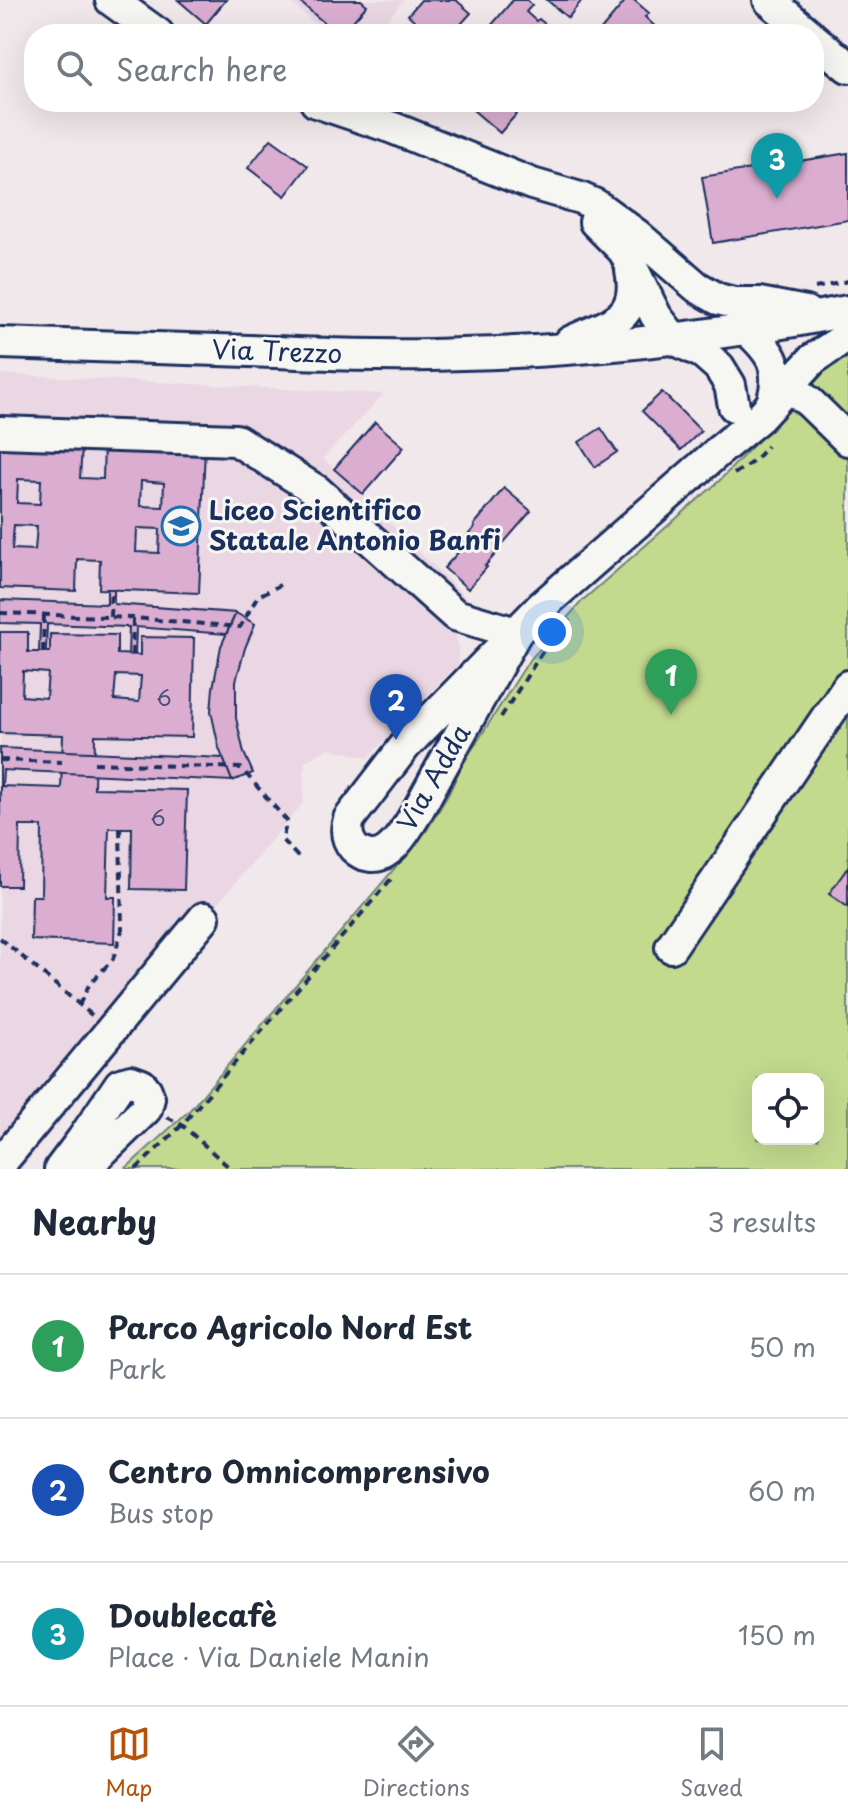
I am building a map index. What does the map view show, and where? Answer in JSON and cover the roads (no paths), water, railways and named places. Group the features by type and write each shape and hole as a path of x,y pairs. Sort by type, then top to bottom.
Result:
{"street":[{"path":"111,0 144,24"},
{"path":"769,0 797,24"},
{"path":"824,47 848,67"},
{"path":"346,112 532,184 596,205 616,218 697,287 718,299 836,313"},
{"path":"532,184 592,219 618,244 630,261 656,316 674,339 703,353 719,367 730,385 734,406"},
{"path":"659,253 682,280 687,296 685,316 674,339"},
{"path":"554,350 615,320 626,311 634,291 630,261"},
{"name":"Via Trezzo","path":"0,343 371,355 462,354 554,350 674,339 836,313"},
{"path":"746,329 765,347 774,365 780,394 809,402 848,440"},
{"name":"Via Adda","path":"723,464 734,406 734,361 746,329"},
{"name":"Via Adda","path":"516,633 415,815 394,845 379,855 360,853 348,839 347,826 352,814 405,746 542,606 723,464 744,432 820,353 848,336"},
{"path":"0,432 236,440 317,491 455,615 516,633"},
{"path":"671,947 848,686"},
{"path":"0,1164 204,918"},
{"path":"60,1169 92,1127 115,1089 127,1081 138,1082 148,1094 146,1109 84,1169"}],"place":[{"name":"Doublecafè","path":"777,199"},
{"name":"Liceo Scientifico Statale Antonio Banfi","path":"181,526"},
{"name":"Parco Agricolo Nord Est","path":"671,715"},
{"name":"Centro Omnicomprensivo","path":"396,740"}]}
